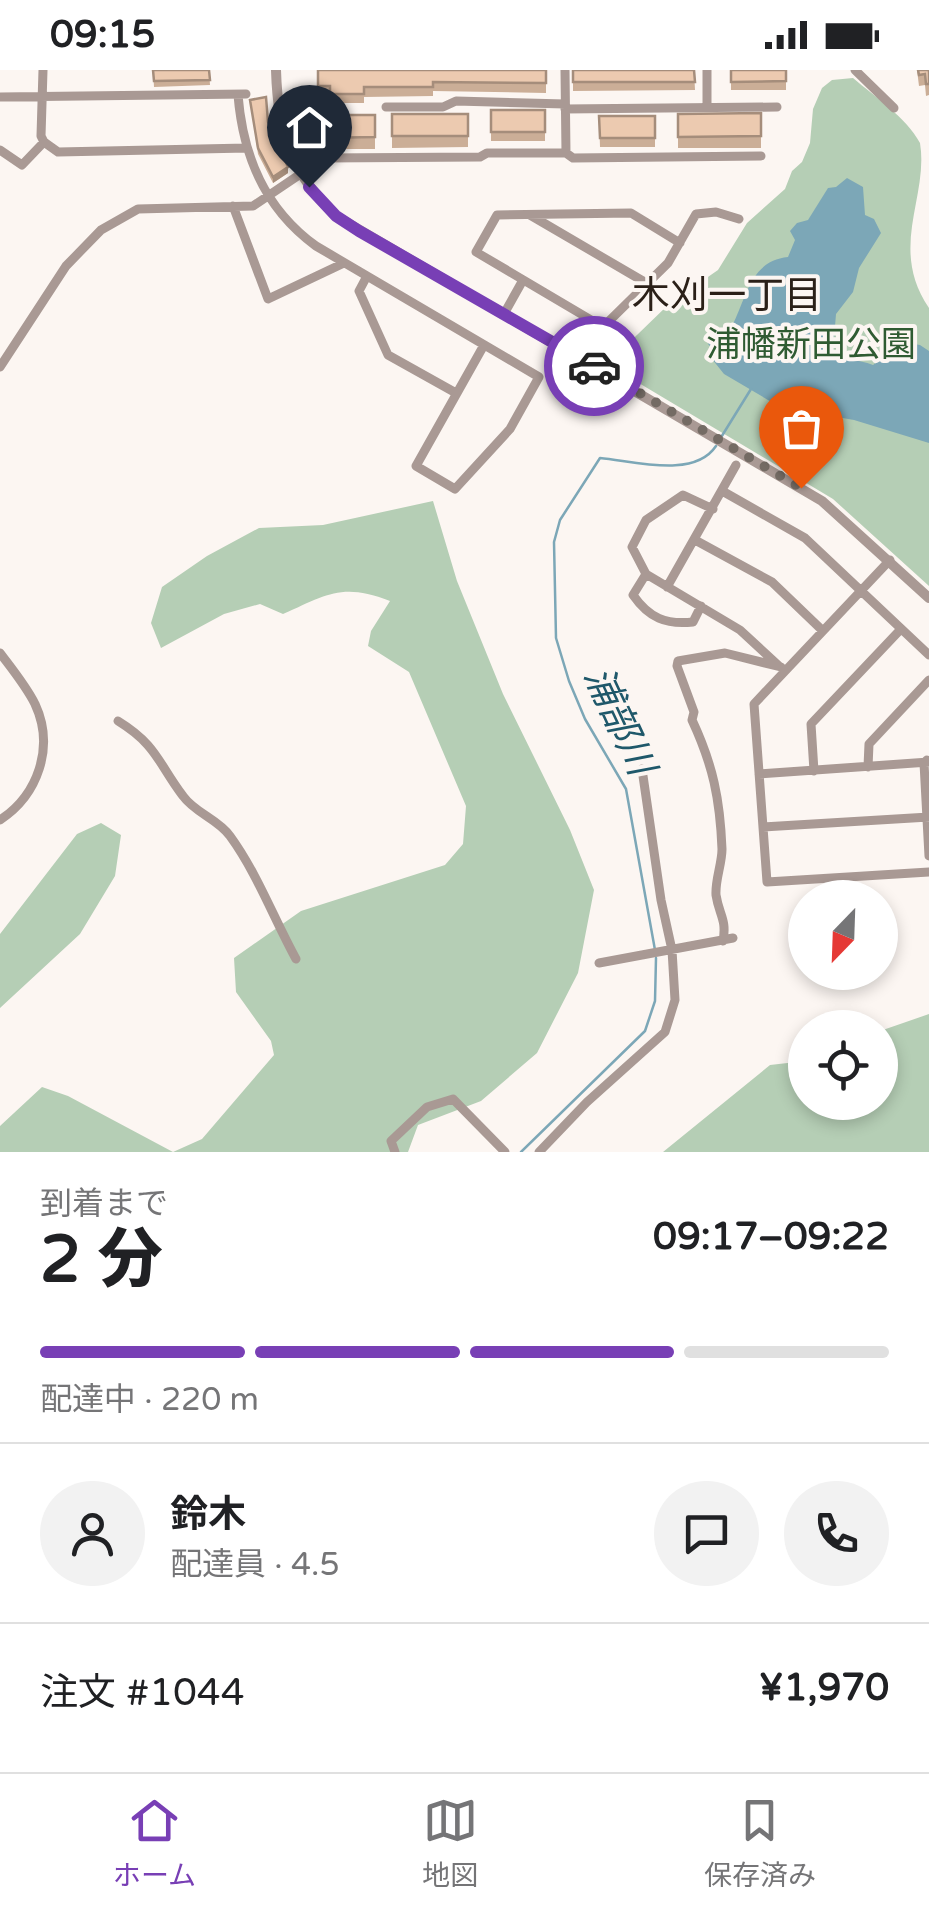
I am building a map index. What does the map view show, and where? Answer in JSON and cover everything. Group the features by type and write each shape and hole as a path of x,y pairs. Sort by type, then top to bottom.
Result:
{"street":[{"path":"43,70 41,136 58,152 246,148"},
{"path":"276,70 280,123 300,175 336,216 822,501 929,598"},
{"path":"565,70 566,153"},
{"path":"707,70 707,107"},
{"path":"856,72 894,108"},
{"path":"0,97 242,94 246,148 268,196 296,231 539,377 510,429 455,489 416,466 484,345"},
{"path":"386,107 443,106 472,100 566,106 777,107"},
{"path":"0,150 22,164 44,142"},
{"path":"312,166 323,158 566,153 574,158 761,156"},
{"path":"0,366 66,266 100,230 138,209 253,206 300,175"},
{"path":"233,206 268,299 344,262"},
{"path":"680,243 631,214 497,215 476,252 603,327 668,263 680,243 696,214 716,212 739,219"},
{"path":"530,214 648,284"},
{"path":"366,276 359,291 388,355 456,393"},
{"path":"504,314 523,280"},
{"path":"667,587 736,465"},
{"path":"724,492 805,538 929,655"},
{"path":"713,509 683,495 646,520 632,547 646,574 740,630 783,669"},
{"path":"694,540 772,582 823,631"},
{"path":"890,560 754,704 767,882 929,872"},
{"path":"646,574 633,595 644,611 670,624 693,622 700,606"},
{"path":"814,770 811,724 901,629"},
{"path":"0,652 36,707 44,747 26,798 0,820"},
{"path":"599,963 728,939 716,895 722,850 718,792 709,756 692,720 694,712 678,661 724,653 783,669"},
{"path":"868,767 868,744 929,680"},
{"path":"118,721 158,754 185,800 228,832 296,959"},
{"path":"759,774 927,761 929,856"},
{"path":"539,1152 587,1102 665,1032 676,1000 672,950 642,769"},
{"path":"763,826 928,818"},
{"path":"395,1152 391,1141 427,1107 453,1099 504,1152"}],"green space":[{"name":"浦幡新田公園","path":"853,78 898,116 920,143 911,244 917,286 929,308 929,586 833,499 607,364 669,304 718,270 747,223 785,189 792,171 802,162 810,143 813,109 822,88 832,80"},
{"path":"433,501 457,581 503,694 570,830 594,890 578,973 537,1053 481,1101 418,1125 408,1152 173,1152 202,1139 274,1055 271,1041 236,992 234,958 301,911 445,865 463,844 466,806 409,672 368,646 371,631 390,601 359,592 335,593 283,614 260,604 224,614 161,648 151,623 162,587 207,556 259,528 323,525"},
{"path":"101,823 121,835 115,876 80,934 0,1008 0,934 77,834"},
{"path":"929,1014 929,1152 663,1152 770,1065 788,1063 788,1120 898,1120 898,1025"},
{"path":"42,1087 68,1096 173,1152 0,1152 0,1126"}],"water":[{"path":"847,178 863,187 865,215 874,219 881,233 859,268 853,292 836,314 833,351 873,365 887,354 890,340 920,345 929,351 929,443 854,420 780,407 724,374 712,359 713,349 708,344 716,331 732,326 751,282 765,265 788,257 795,240 790,231 797,223 808,220 828,188"}],"building":[{"path":"153,70 209,70 210,80 154,81"},
{"path":"318,70 546,70 546,83 433,82 433,87 364,87 364,94 330,94 330,86 318,86"},
{"path":"573,70 694,70 695,82 573,82"},
{"path":"731,70 786,70 786,81 731,82"},
{"path":"918,70 929,70 929,84 925,74 919,75"},
{"path":"266,97 268,122 288,167 273,177 258,148 250,100"},
{"path":"315,106 327,106 327,115 375,115 375,137 320,138 320,129 315,129"},
{"path":"491,110 545,110 545,132 491,132"},
{"path":"761,113 761,136 678,137 678,114"},
{"path":"392,114 468,114 468,136 392,136"},
{"path":"599,116 655,116 655,138 600,138"}],"waterway":[{"name":"浦部川","path":"720,439 751,389"},
{"name":"浦部川","path":"655,950 626,789 585,719 556,638 554,542 560,520 600,458 679,465 706,456 716,446"},
{"name":"浦部川","path":"521,1152 645,1031 655,1001 656,958"}],"way so far":[{"path":"594,366 801,488"}],"district":[{"name":"木刈一丁目","path":"727,296"}],"route":[{"path":"309,187 336,216 359,231 594,366"}]}
